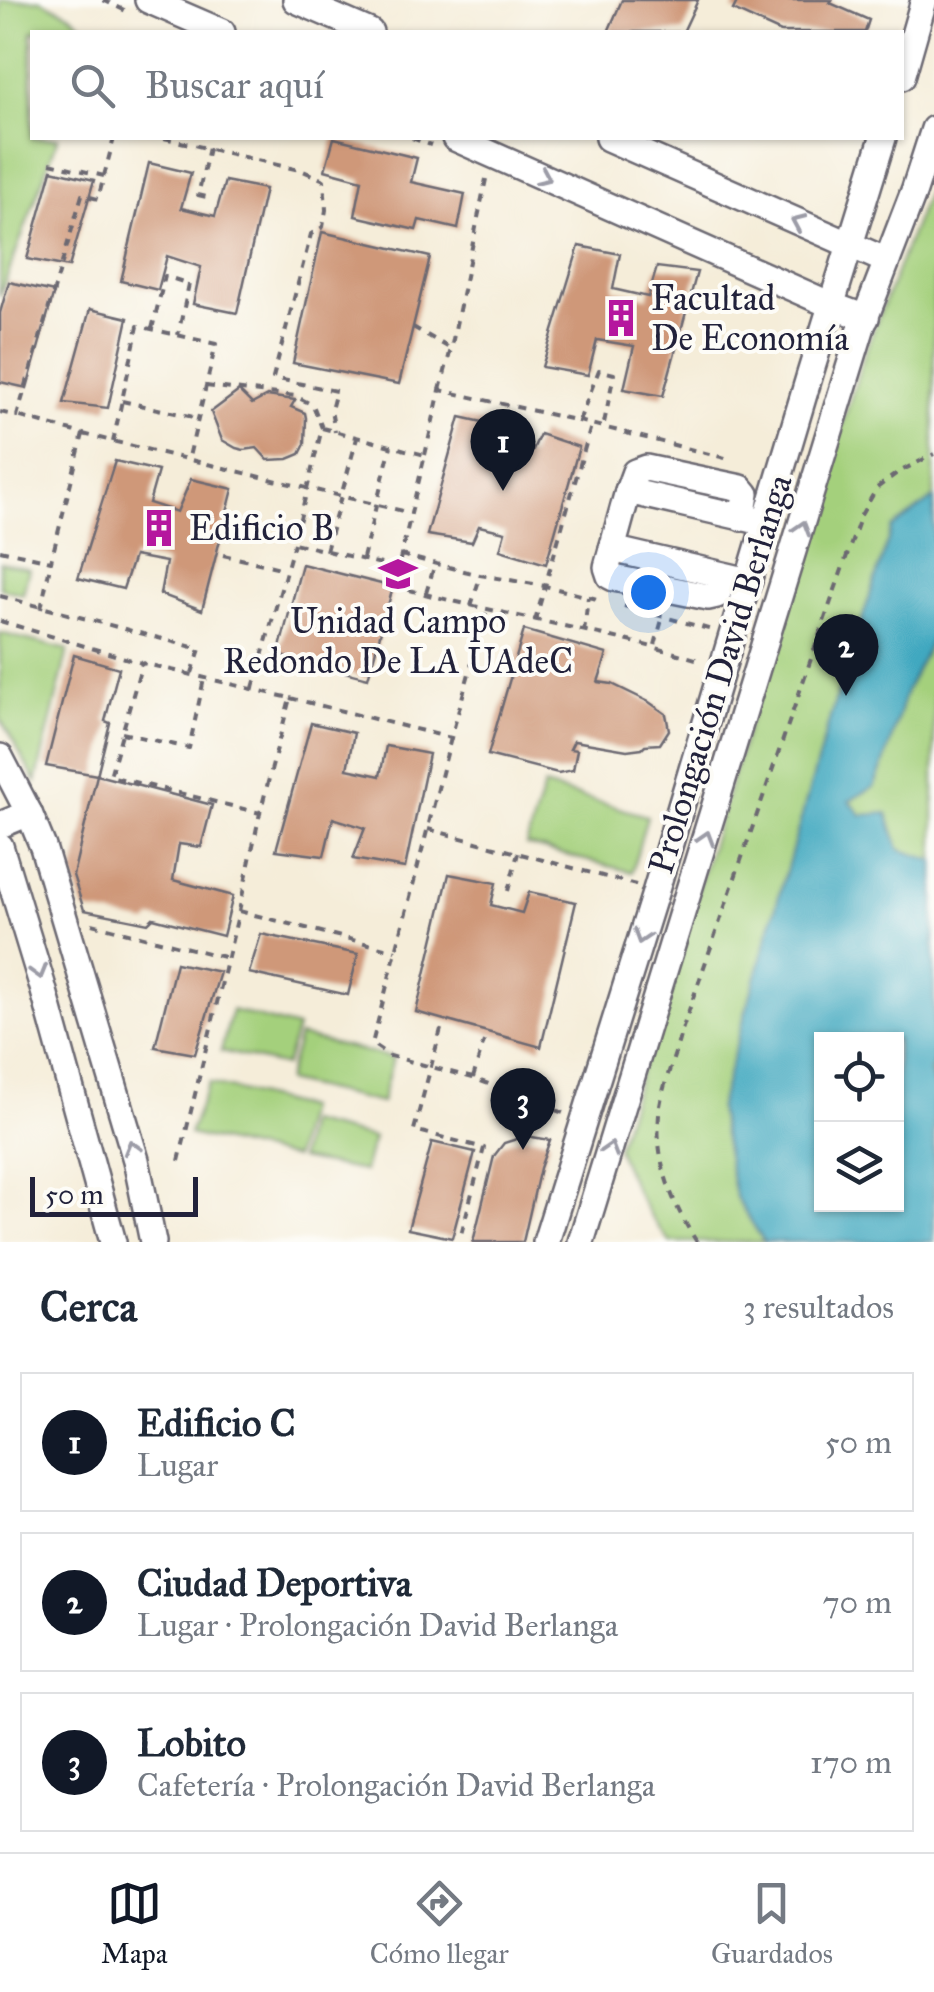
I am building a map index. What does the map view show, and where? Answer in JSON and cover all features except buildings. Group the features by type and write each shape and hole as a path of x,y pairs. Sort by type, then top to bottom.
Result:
{"street":[{"path":"296,0 365,30"},
{"path":"904,70 924,0"},
{"path":"162,3 218,30"},
{"name":"Prolongación David Berlanga","path":"583,1240 866,318 934,129"},
{"path":"466,140 498,146 832,306 866,318"},
{"path":"612,140 887,262"},
{"name":"Prolongación David Berlanga","path":"549,1232 733,636 737,578 754,521 832,306 883,140"},
{"path":"737,578 708,597 610,576 608,567 628,490 642,468 742,488 754,521"},
{"path":"0,757 43,846 136,1160 153,1242"},
{"path":"0,826 30,813"},
{"path":"0,846 113,1242"},
{"path":"549,1232 583,1240"}],"path":[{"path":"17,416 82,195 98,199 113,140"},
{"path":"173,140 302,171 324,180 323,227 312,234 273,378 336,390 332,410 335,432"},
{"path":"209,148 198,194 211,198"},
{"path":"50,163 104,176"},
{"path":"483,191 451,349 395,586 654,647 722,667"},
{"path":"152,330 166,276 189,284 178,335"},
{"path":"112,442 138,326 216,344 188,461"},
{"path":"413,328 451,349"},
{"path":"579,421 599,370 614,374 603,428"},
{"path":"206,386 296,396 313,405 322,428 252,689"},
{"path":"440,390 728,459"},
{"path":"122,402 198,418"},
{"path":"0,412 411,514"},
{"path":"534,621 591,426"},
{"path":"322,428 425,455"},
{"path":"41,609 83,434"},
{"path":"326,551 357,438"},
{"path":"362,560 391,446"},
{"path":"696,1242 678,1214 664,1176 658,1137 660,1102 675,1052 861,515 877,488 934,454"},
{"path":"294,543 398,568"},
{"path":"0,550 50,561"},
{"path":"401,554 480,576 545,586 607,602"},
{"path":"223,555 286,569"},
{"path":"425,594 435,564"},
{"path":"471,606 480,576"},
{"path":"0,596 200,649 191,676"},
{"path":"584,632 588,597"},
{"path":"626,607 733,636"},
{"path":"488,610 372,1044 390,1056 473,1078 583,1121"},
{"path":"654,647 663,616"},
{"path":"0,622 191,676 451,738"},
{"path":"142,663 110,776 260,813"},
{"path":"122,733 188,748 204,679"},
{"path":"179,1161 290,698"},
{"path":"428,829 656,890"},
{"path":"508,891 518,853"},
{"path":"239,911 396,951"},
{"path":"64,917 228,958"},
{"path":"441,1029 414,1130 484,1148 460,1238"},
{"path":"473,1078 484,1041"}],"green space":[{"path":"0,0 41,0 70,14 89,30 30,30 30,140 57,140 0,296"},
{"path":"934,175 934,1242 670,1242 639,1197 617,1148 865,352"},
{"path":"0,562 29,569 23,594 0,588"},
{"path":"0,633 68,650 36,782 0,718"},
{"path":"544,786 647,816 632,872 526,845"},
{"path":"232,1010 297,1028 285,1066 221,1051"},
{"path":"299,1036 393,1058 381,1103 286,1081"},
{"path":"209,1083 306,1108 294,1158 189,1134"},
{"path":"307,1122 373,1138 364,1171 299,1159"}],"water":[{"path":"934,498 933,637 906,691 874,787 849,801 862,815 887,813 899,849 934,861 934,1061 930,1072 934,1087 934,1242 764,1242 735,1196 718,1109 831,714 892,528"}],"place":[{"name":"Facultad De Economía","path":"621,318"},
{"name":"Edificio C","path":"503,491"},
{"name":"Edificio B","path":"159,528"},
{"name":"Unidad Campo Redondo De LA UAdeC","path":"398,574"},
{"name":"Ciudad Deportiva","path":"846,696"},
{"name":"Lobito","path":"523,1150"}]}
